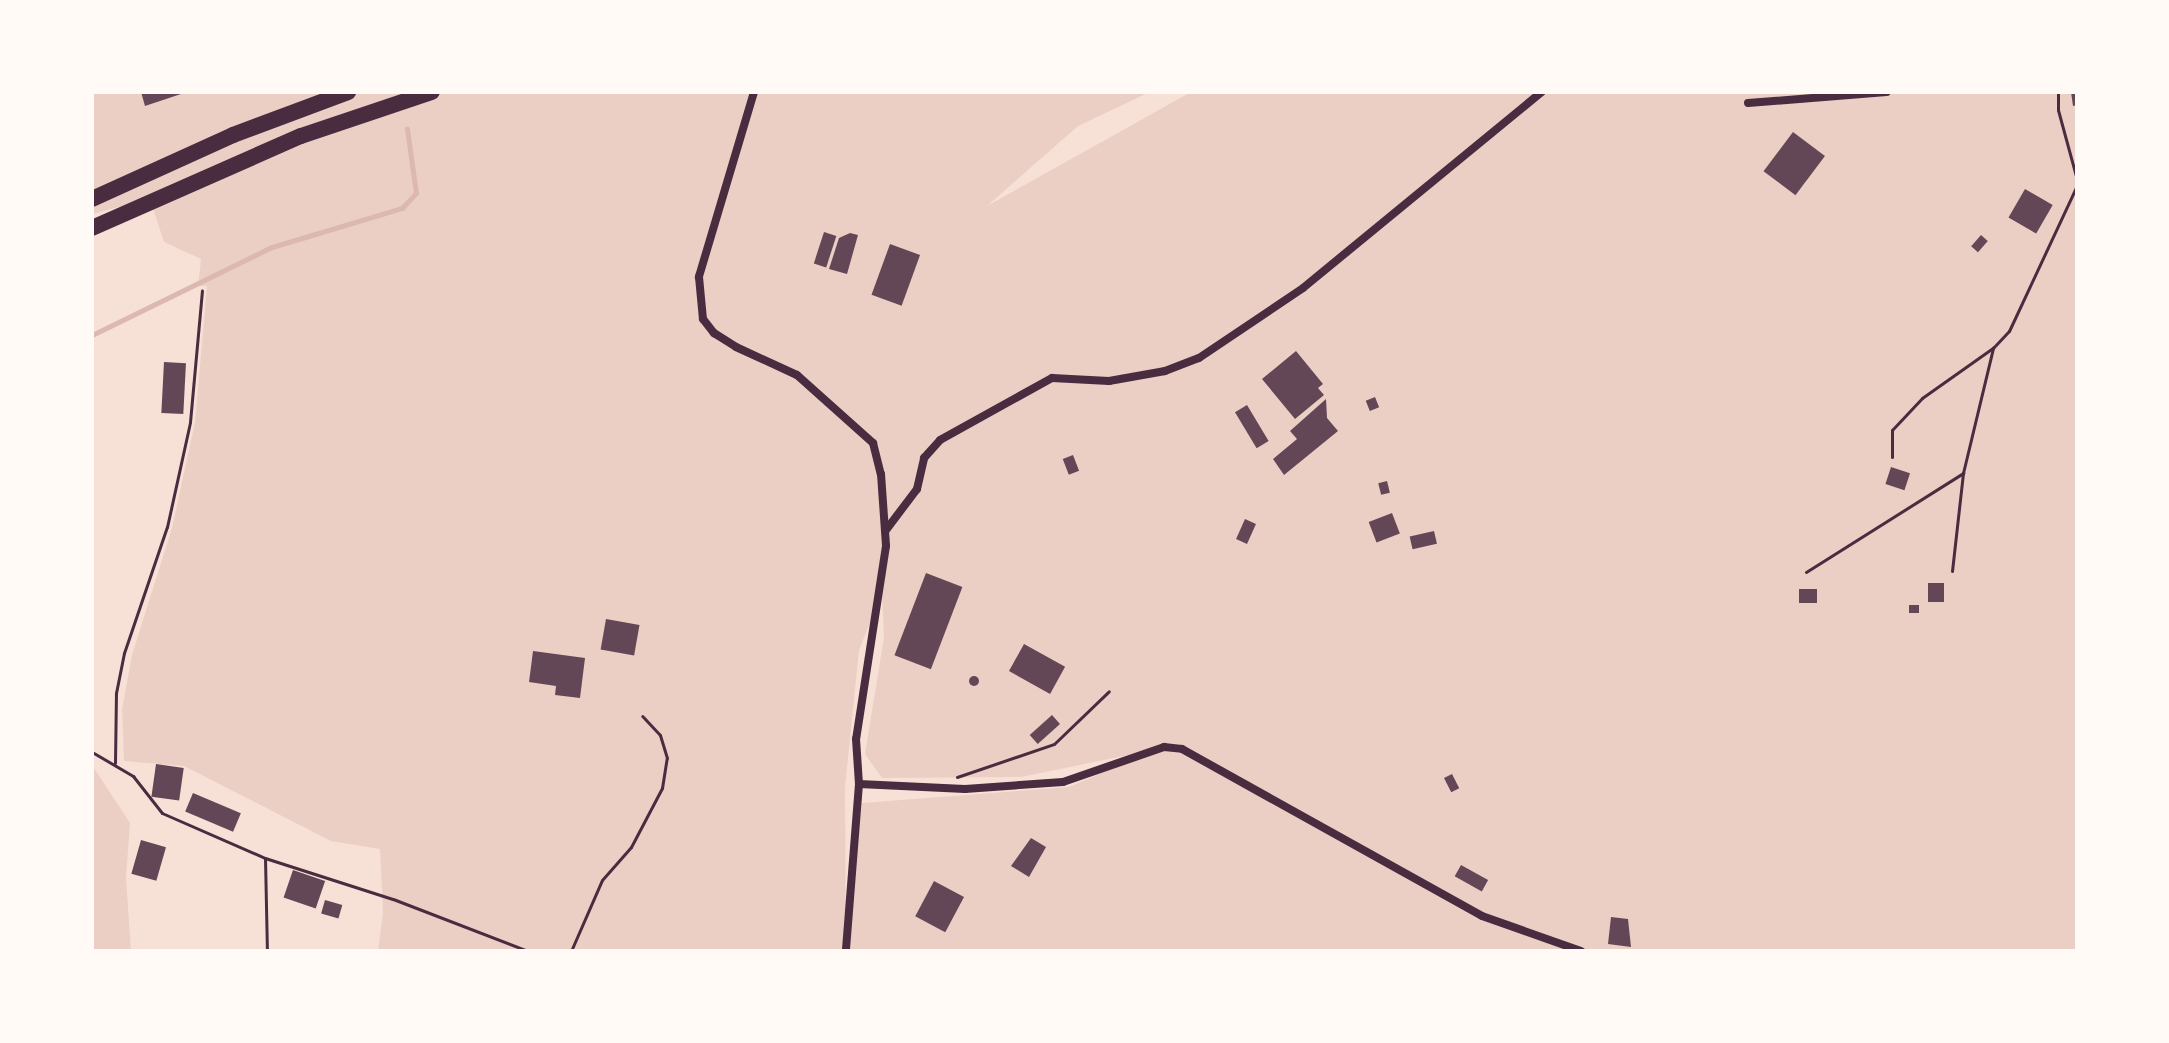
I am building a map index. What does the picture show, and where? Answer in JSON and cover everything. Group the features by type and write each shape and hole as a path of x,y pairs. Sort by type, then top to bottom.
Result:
{"highway":[{"path":"92,199 233,135 348,92"},
{"path":"92,228 301,136 432,92"}],"street":[{"path":"754,92 699,277 698,304 714,333 797,375 873,443 886,530 883,591 856,739 859,784 846,951"},
{"path":"886,530 917,489 924,458 940,440 1052,378 1109,381 1165,371 1199,358 1303,288 1542,92"},
{"path":"1748,103 1887,92"},
{"path":"859,784 947,788 1063,782 1164,747 1182,749 1482,916 1581,951"}],"path":[{"path":"1892,457 1892,430 1922,398 1993,348 2009,331 2077,182 2058,110 2058,92"},
{"path":"115,763 116,693 124,653 167,527 190,422 202,291"},
{"path":"1952,571 1963,473 1993,348"},
{"path":"1806,572 1963,473"},
{"path":"947,788 976,767 1054,744 1109,691"},
{"path":"571,951 602,880 644,827 662,788 667,758 660,735 642,716"},
{"path":"92,752 133,776 162,813 265,858 393,899 528,951"},
{"path":"265,858 267,951"}],"shaded area":[{"path":"92,92 1150,92 1078,126 987,206 1191,92 2077,92 2077,951 378,951 383,912 380,849 331,841 184,766 124,761 122,709 132,655 172,528 195,422 207,286 198,286 201,259 164,242 150,199 92,214","holes":["882,593 884,637 865,754 882,778 1021,777 1158,749 1069,787 862,803 846,947 845,788 859,650"]},
{"path":"92,765 130,823 126,878 131,951 92,951"}],"building":[{"path":"141,92 184,92 184,93 145,106"},
{"path":"2071,92 2077,92 2077,105 2073,106"},
{"path":"1793,132 1825,156 1795,195 1764,171"},
{"path":"2025,189 2053,205 2036,234 2008,218"},
{"path":"824,232 836,236 826,267 814,263"},
{"path":"850,233 858,235 847,274 829,269 839,238"},
{"path":"1981,235 1988,241 1978,252 1971,246"},
{"path":"890,244 920,255 902,306 872,295"},
{"path":"1296,351 1323,384 1318,388 1324,395 1295,419 1262,379"},
{"path":"164,362 186,363 183,414 161,413"},
{"path":"1375,397 1379,407 1370,411 1366,401"},
{"path":"1326,399 1327,418 1338,431 1284,475 1273,459 1297,439 1290,431"},
{"path":"1247,405 1269,441 1257,448 1235,412"},
{"path":"1073,455 1079,471 1069,475 1063,459"},
{"path":"1891,467 1910,473 1904,490 1885,484"},
{"path":"1387,481 1390,493 1381,495 1378,483"},
{"path":"1392,513 1400,534 1377,542 1369,522"},
{"path":"1245,519 1256,524 1247,544 1236,539"},
{"path":"1434,531 1437,544 1413,549 1410,537"},
{"path":"926,573 962,587 931,669 894,655"},
{"path":"1928,583 1944,583 1944,602 1928,602"},
{"path":"1799,589 1817,589 1817,603 1799,603"},
{"path":"1909,605 1919,605 1919,613 1909,613"},
{"path":"606,619 639,625 634,655 601,650"},
{"path":"1024,644 1065,667 1050,694 1009,671"},
{"path":"533,651 585,658 580,698 555,695 556,686 529,682"},
{"path":"974,676 979,681 974,686 969,681"},
{"path":"1052,715 1060,724 1038,744 1030,735"},
{"path":"156,764 184,768 179,801 151,797"},
{"path":"1452,774 1459,788 1451,792 1444,778"},
{"path":"193,793 241,813 233,832 185,811"},
{"path":"1031,838 1046,847 1029,877 1011,866"},
{"path":"141,840 166,847 156,881 131,874"},
{"path":"1461,865 1488,880 1482,891 1455,876"},
{"path":"293,870 325,881 316,908 284,897"},
{"path":"934,881 964,897 945,932 915,916"},
{"path":"325,900 342,905 338,918 321,913"},
{"path":"1611,917 1628,919 1631,947 1608,944"}],"waterway":[{"path":"92,335 272,247 402,208 416,193 407,129"}]}
